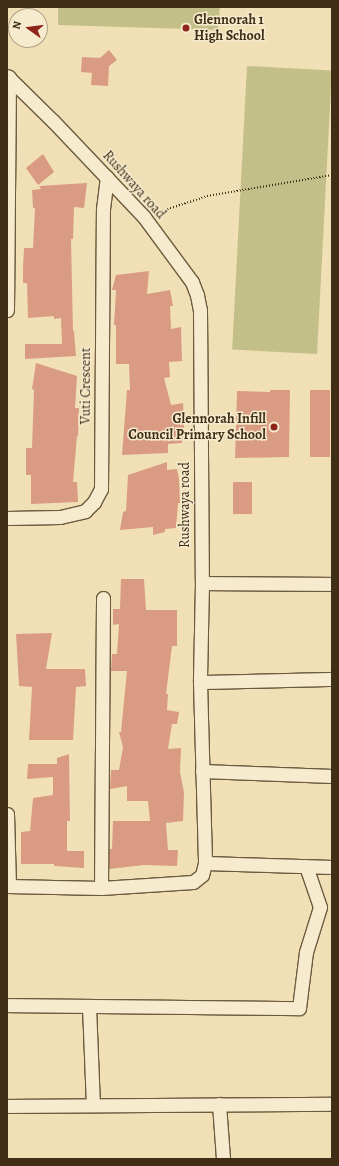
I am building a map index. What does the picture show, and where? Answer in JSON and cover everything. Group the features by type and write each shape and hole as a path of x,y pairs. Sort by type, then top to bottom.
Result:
{"street":[{"name":"Rushwaya road","path":"8,76 144,217 192,282 200,310 202,583 200,682 205,863"},
{"path":"7,310 8,76"},
{"name":"Vuti Crescent","path":"7,518 60,517 85,511 94,502 101,489 103,209 107,178"},
{"path":"202,583 332,584"},
{"path":"100,888 102,598"},
{"path":"200,682 332,679"},
{"path":"202,772 332,776"},
{"path":"7,814 8,886 100,888 169,885 193,882 202,875 205,863 332,867"},
{"path":"7,1005 299,1008 306,952 326,908 306,866"},
{"path":"89,1006 93,1105"},
{"path":"219,1104 223,1159"},
{"path":"7,1106 332,1104"}],"path":[{"path":"144,217 207,196 332,175"}],"shaded area":[{"path":"58,7 220,7 218,30 58,25"},
{"path":"247,66 332,70 317,354 232,350"}],"building":[{"path":"109,50 117,60 109,66 108,86 91,85 92,73 81,72 82,57 100,58"},
{"path":"43,154 54,172 38,185 26,168"},
{"path":"87,183 84,208 74,207 73,239 71,239 73,331 76,356 25,359 25,344 62,344 61,318 54,319 54,316 28,318 27,283 23,283 23,268 24,248 33,248 35,208 33,208 32,190 41,189 39,186"},
{"path":"149,271 147,294 170,290 173,306 170,306 171,329 181,327 182,361 169,362 170,377 164,378 171,405 183,403 184,425 182,443 168,444 168,453 122,455 127,390 130,390 129,364 116,364 116,325 114,325 116,290 112,290 116,275"},
{"path":"36,363 77,376 75,408 79,408 78,436 73,482 77,482 78,502 31,504 31,475 26,475 26,448 32,448 34,390 32,389"},
{"path":"270,390 290,390 289,457 235,458 237,391 270,392"},
{"path":"310,390 330,390 330,457 310,457"},
{"path":"167,462 167,470 177,469 179,479 180,503 178,503 176,528 165,529 165,532 153,535 153,527 120,530 123,512 126,511 128,475"},
{"path":"233,482 252,482 252,514 233,514"},
{"path":"121,579 144,579 146,610 177,610 177,646 172,646 166,694 168,694 167,710 179,712 177,724 172,724 168,749 181,748 180,772 184,792 183,821 166,823 168,850 178,850 177,866 144,865 109,869 109,849 112,849 113,821 150,821 148,801 127,801 127,786 110,789 111,770 119,770 123,747 119,732 121,732 127,671 111,671 112,654 117,654 119,624 113,625 113,609 120,609"},
{"path":"52,633 46,669 85,669 86,686 76,687 73,740 29,740 32,687 19,686 16,634"},
{"path":"69,754 70,821 67,821 67,851 84,851 84,868 54,866 54,864 21,864 21,832 30,831 33,798 53,795 53,777 27,779 28,764 57,764 57,758"}],"place":[{"name":"Glennorah 1 High School","path":"186,28"},
{"name":"Glennorah Infill Council Primary School","path":"274,427"}]}
